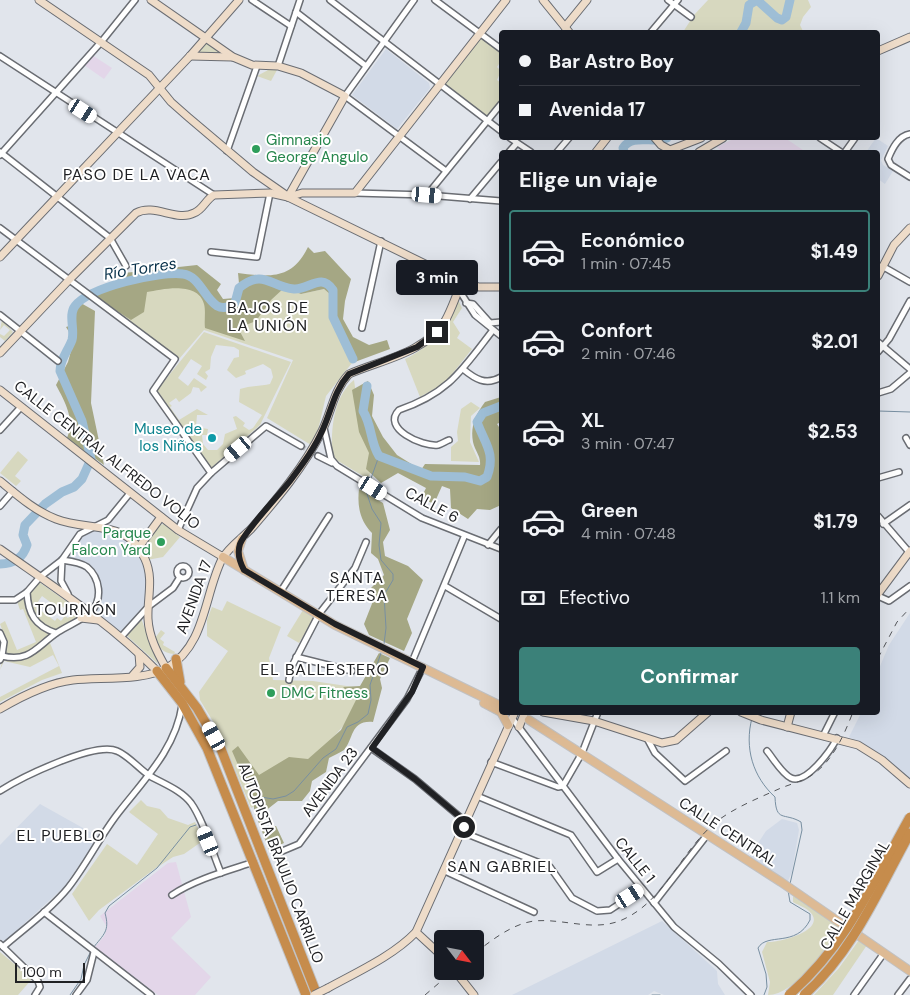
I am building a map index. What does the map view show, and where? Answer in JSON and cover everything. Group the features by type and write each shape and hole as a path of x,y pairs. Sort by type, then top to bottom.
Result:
{"highway":[{"path":"176,660 181,687"},
{"name":"AUTOPISTA BRAULIO CARRILLO","path":"166,668 206,721 221,749 316,995"},
{"name":"AUTOPISTA BRAULIO CARRILLO","path":"157,671 182,703 208,748 255,862 306,995"},
{"path":"789,995 817,969 842,937 910,817"},
{"path":"804,995 825,974 846,947 910,833"}],"main road":[{"path":"242,539 238,551 244,570"},
{"path":"223,557 318,614 423,667 499,711"},
{"path":"433,673 499,705"},
{"name":"CALLE CENTRAL","path":"527,716 781,882 910,971"}],"street":[{"path":"39,0 102,41 149,75 171,102 227,151 288,197 462,282 480,287 499,286"},
{"path":"126,266 110,238 1,153 102,41 135,0"},
{"path":"151,0 233,57 257,66 278,66 309,77 345,96 446,171"},
{"path":"0,257 190,56 239,0"},
{"path":"252,0 291,26"},
{"path":"278,66 300,0"},
{"path":"330,0 499,130"},
{"path":"288,197 345,96 414,0"},
{"path":"435,0 499,47"},
{"path":"355,193 506,0"},
{"path":"543,0 564,30"},
{"path":"566,30 587,0"},
{"path":"668,0 676,2 691,17"},
{"path":"653,30 676,2"},
{"path":"296,12 366,66"},
{"path":"880,49 910,37"},
{"path":"0,56 214,195 270,193 288,197 302,193 355,193 427,195 499,201"},
{"path":"190,56 233,57"},
{"path":"227,151 257,66"},
{"path":"427,195 499,106"},
{"path":"907,134 888,159 891,165 910,177"},
{"path":"513,140 528,150"},
{"path":"559,150 567,140"},
{"path":"598,150 605,140"},
{"path":"657,140 670,150 696,140"},
{"path":"703,150 720,140"},
{"path":"823,140 838,150"},
{"path":"511,150 518,143"},
{"path":"470,199 499,164"},
{"path":"210,252 257,257 270,193"},
{"path":"0,353 110,238 140,211 190,215 198,211 214,195"},
{"path":"0,228 175,359 154,388 154,393 210,473"},
{"path":"880,271 894,246 910,228"},
{"path":"362,328 381,241"},
{"path":"882,266 910,282"},
{"name":"AVENIDA 17","path":"166,668 176,660 196,637 223,557 242,539 294,475 324,428 337,390 349,374 417,347 428,340 445,320 462,282"},
{"path":"458,290 475,315 499,334"},
{"path":"880,350 884,347 910,301"},
{"path":"466,303 473,304 490,322 499,322"},
{"path":"0,315 58,361"},
{"path":"449,440 438,444 416,440 400,431 394,419 394,414 439,392 463,369 493,330"},
{"path":"880,344 910,371 891,389 880,392"},
{"path":"463,369 481,381 489,382 499,378"},
{"name":"CALLE CENTRAL ALFREDO VOLIO","path":"0,390 82,457 178,530 223,557"},
{"path":"0,430 21,407"},
{"path":"178,530 197,488 210,473 266,426 301,446"},
{"path":"324,428 331,459 337,466"},
{"path":"906,438 910,445"},
{"name":"CALLE 6","path":"318,456 422,518 464,537 499,548"},
{"path":"880,477 899,472"},
{"path":"0,481 35,508 47,514 62,521 99,525 120,532 139,547 149,572 148,606 152,638 166,668 131,676 64,681 43,688 0,709"},
{"path":"0,506 13,491"},
{"path":"0,600 15,600 27,592 40,577 62,560 80,534 108,520 130,493"},
{"path":"883,524 910,505"},
{"path":"281,591 329,516"},
{"path":"139,547 161,517"},
{"path":"880,519 909,552 880,592"},
{"path":"488,545 499,531"},
{"path":"412,662 464,537"},
{"path":"289,680 296,657 318,614 355,568 366,542"},
{"path":"0,549 102,621 137,650 157,671"},
{"path":"62,560 61,581 64,589 75,601"},
{"path":"0,633 4,642 1,658 17,658 28,655 56,633 90,612 95,605 99,589 93,573 80,563 62,560"},
{"path":"121,637 148,606 168,594 180,577"},
{"path":"445,586 499,618"},
{"path":"880,596 889,602 910,586"},
{"path":"27,592 28,606 35,622 56,633"},
{"path":"81,618 92,618 102,621"},
{"path":"131,676 138,671 141,663 137,650"},
{"path":"296,657 352,671"},
{"name":"AVENIDA 23","path":"280,852 299,844 412,692 423,667"},
{"path":"35,995 40,987 38,981 2,945 44,912 69,886 119,812 149,775 169,742 182,703"},
{"path":"179,716 184,713 189,715"},
{"path":"560,715 594,721 662,743 676,740 705,715"},
{"path":"491,762 558,787 562,786 582,753 597,715"},
{"path":"748,715 787,727 837,738 862,747 882,760 910,784"},
{"path":"787,727 790,715"},
{"path":"823,736 834,715"},
{"path":"519,727 527,716"},
{"path":"316,995 409,940 416,932 512,719"},
{"name":"CALLE 1","path":"512,719 618,859 654,903 683,936 719,964 751,995"},
{"path":"767,751 787,775 795,778 803,776 817,765 837,738"},
{"path":"648,740 655,753 685,781 726,752"},
{"path":"372,748 415,779 466,822"},
{"path":"0,791 32,772 48,766 102,749 117,751 149,775 182,794 191,803 221,873"},
{"path":"477,796 571,835 597,872 618,859"},
{"name":"CALLE MARGINAL","path":"796,995 825,968 852,931 910,824"},
{"path":"462,832 550,867 572,898 597,911 610,910 642,889"},
{"path":"654,903 707,835"},
{"path":"172,895 221,873 255,862"},
{"path":"445,871 534,912"},
{"path":"44,912 150,995"},
{"path":"416,932 434,949"},
{"path":"76,995 87,980 92,951"},
{"path":"854,995 884,953"},
{"path":"898,995 910,979"},
{"path":"462,980 474,995"}],"shaded area":[{"path":"386,49 429,83 430,88 397,129 352,95"},
{"path":"92,55 112,68 104,79 84,65"},
{"path":"731,140 788,140 803,150 720,150 717,147"},
{"path":"875,140 879,140 888,146 881,160 883,165 893,171 885,184 880,180 880,150 867,150"},
{"path":"99,527 115,533 135,549 145,567 147,579 146,603 121,633 95,611 102,592 97,572 92,567 69,557 80,536"},
{"path":"910,613 910,780 879,753 849,737 860,715 880,715 880,666 889,645"},
{"path":"40,804 99,837 64,887 4,942 0,939 0,845"},
{"path":"782,819 797,823 799,830 792,872 788,881 749,857 766,831"},
{"path":"176,862 191,917 171,938 211,977 195,995 158,995 95,947 105,935 107,927 100,916 168,863"},
{"path":"662,921 717,971 718,984 725,995 664,995 654,991 648,995 512,995"}],"green space":[{"path":"708,0 808,0 811,7 803,17 800,25 802,30 684,30 694,15"},
{"path":"480,36 499,51 499,64 497,67 499,76 497,80 499,82 499,102 487,117 442,82"},
{"path":"206,37 233,57 190,56"},
{"path":"270,69 277,70 271,81 257,76"},
{"path":"308,247 314,253 325,251 351,279 345,301 343,319 353,337 369,345 387,340 390,349 352,363 329,315 332,296 324,289 301,294 284,288 271,300 256,321 238,328 245,341 205,328 204,304 195,292 188,289 170,288 147,292 144,312 131,320 91,294 113,284 124,273 197,265 221,284 217,290 223,299 235,298 240,294 238,273 279,274 295,266"},
{"path":"181,276 220,312 262,281 301,294 324,289 332,296 329,315 352,363 326,396 318,430 311,445 267,418 293,360 204,330 179,359 93,295"},
{"path":"458,300 462,308 453,322 460,333 457,338 472,349 445,383 420,397 405,359 415,354 438,335 449,319"},
{"path":"79,302 95,311 91,403 104,465 67,438 70,424 68,411 56,385 68,362 74,340 66,327 72,325 74,307"},
{"path":"2,320 13,332 5,341 0,337 0,334 4,336 10,330 4,325 0,330"},
{"path":"204,332 291,362 260,425 210,469 157,390","holes":["216,345 234,347 239,350 239,357 234,358 227,370 236,378 246,374 245,371 263,364 271,369 273,377 270,384 240,389 239,402 262,415 253,428 249,430 243,426 245,423 236,416 233,417 237,429 225,434 223,444 217,450 208,450 203,444 202,435 207,435 208,429 196,427 197,415 208,415 197,409 179,420 169,403 176,398 179,402 191,393 193,387 199,388 201,392 207,387 194,378 188,386 178,378 191,359 202,366 197,374 206,380 208,376 205,372 210,369 211,357"]},
{"path":"354,380 359,415 376,458 368,479 333,458 332,455 335,414 342,395"},
{"path":"368,381 374,395 372,416 383,437 397,455 421,470 425,464 480,465 480,459 472,436 474,420 485,402 499,398 499,423 497,424 499,427 499,506 490,510 477,509 468,519 451,508 450,489 442,486 434,504 421,498 426,488 398,473 381,483 366,469 369,453 359,432 352,390"},
{"path":"471,402 480,408 471,416 470,442 479,462 451,461 451,447 458,441 457,432 461,409"},
{"path":"18,451 28,460 15,476 21,481 16,486 0,473"},
{"path":"359,489 383,503 390,530 383,542 385,556 408,566 423,580 407,619 412,633 404,651 369,635 364,624 375,596 368,591 384,575 378,559 371,553 372,533 360,513"},
{"name":"Parque Falcon Yard","path":"164,524 180,537 163,557 147,560 143,547 159,525"},
{"path":"39,582 83,613 59,629 46,627 37,617 31,604 29,591","holes":["42,596 57,607 59,604 72,614 68,618 65,616 61,621 57,618 55,621 35,606"]},
{"path":"25,596 27,609 32,620 51,635 28,651 10,656 6,653 7,643 0,624 5,621 17,650 36,642 23,609 20,610 17,601"},
{"path":"227,601 281,627 269,658 273,680 313,681 360,688 355,712 290,788 251,808 220,733 200,700 199,692 228,651 207,636 207,620 212,607 222,611"},
{"path":"303,610 315,617 299,643 287,636"},
{"path":"141,618 158,664 126,635"},
{"path":"161,630 165,633 160,639 164,642 163,645 175,652 174,654 164,651 158,645 155,638"},
{"path":"50,643 62,673 42,680 0,702 0,697 59,666 53,655 30,667 4,661 0,670 3,658 23,660"},
{"path":"379,653 390,658 380,679 382,688 373,722 366,722 356,727 347,746 344,750 329,758 326,772 312,781 310,791 302,801 278,801 260,815 266,829 276,826 284,843 269,850 254,810 254,802 232,751 238,746 259,775 289,757 308,759 341,730 356,700 343,687 360,686"},
{"path":"141,800 147,806 160,809 168,818 188,825 195,822 204,840 184,854 173,857 156,868 99,910 89,921 72,894 107,844 137,865 158,834 129,812"},
{"path":"793,896 840,927 818,958 799,979 778,993 768,995 770,982 762,952 767,942 799,935 812,925 814,919 809,911 793,902"},
{"path":"859,940 867,945 833,995 814,995 839,968"},
{"path":"0,952 32,979 18,995 0,995"}],"waterway":[{"name":"Río Torres","path":"757,0 777,18 782,20 786,17 790,0"},
{"name":"Río Torres","path":"742,30 746,23 749,5 757,0"},
{"name":"Río Torres","path":"624,150 627,144 637,140"},
{"name":"Río Torres","path":"637,140 656,140"},
{"name":"Río Torres","path":"656,140 662,140"},
{"name":"Río Torres","path":"0,564 10,563 20,557 27,545 23,535 25,525 45,504 62,492 74,487 82,479 91,459 82,421 60,371 63,359 72,340 73,310 83,299 125,282 172,274 183,274 190,277 197,282 213,303 219,307 226,307 235,303 239,288 255,279 267,280 286,288 294,289 324,282 333,290 333,317 353,359"},
{"name":"Río Torres","path":"367,386 363,411 379,456 431,476 465,477 480,481 487,477 490,455 477,422 483,413 499,407"},
{"path":"880,411 910,412"},
{"path":"369,484 379,456"},
{"path":"368,488 366,491 372,509 381,523 379,545 381,560 393,574 393,580 384,595 386,628 384,644"},
{"path":"251,801 261,797 273,799 286,796 294,791 323,758 336,749 347,727 358,722 368,714 371,700 370,685 381,653"},
{"path":"752,718 749,740 752,761 756,771 767,789 775,797 779,814 801,822 802,830 790,884"},
{"path":"93,948 105,932 107,924 105,913 109,906 157,868 190,827 196,825"},
{"path":"764,995 767,987 766,974 758,948 762,943 797,934 804,929 810,920 810,914 790,902 788,890"},
{"path":"70,995 81,979 84,965 91,951"},
{"path":"652,995 660,995"}],"tunnel":[{"path":"301,446 318,456"}],"railway":[{"path":"880,654 897,622 910,608"},
{"path":"484,946 518,925 534,921 602,925 624,919 639,910 652,899 695,844 720,819 750,802 805,779 819,769 837,747 852,715"},
{"path":"425,995 442,980"}],"place":[{"name":"Gimnasio George Angulo","path":"256,149"},
{"name":"Museo de los Niños","path":"212,438"},
{"name":"Parque Falcon Yard","path":"161,542"},
{"name":"DMC Fitness","path":"271,693"}],"district":[{"name":"PASO DE LA VACA","path":"137,174"},
{"name":"BAJOS DE LA UNIÓN","path":"268,316"},
{"name":"SANTA TERESA","path":"357,586"},
{"name":"TOURNÓN","path":"76,609"},
{"name":"EL BALLESTERO","path":"325,669"},
{"name":"EL PUEBLO","path":"61,835"},
{"name":"SAN GABRIEL","path":"502,866"}],"route":[{"path":"437,332 417,347 349,374 334,395 324,428 309,454 275,501 242,539 238,551 244,570 335,624 423,667 412,692 372,748 415,779 466,822 464,827"}]}
